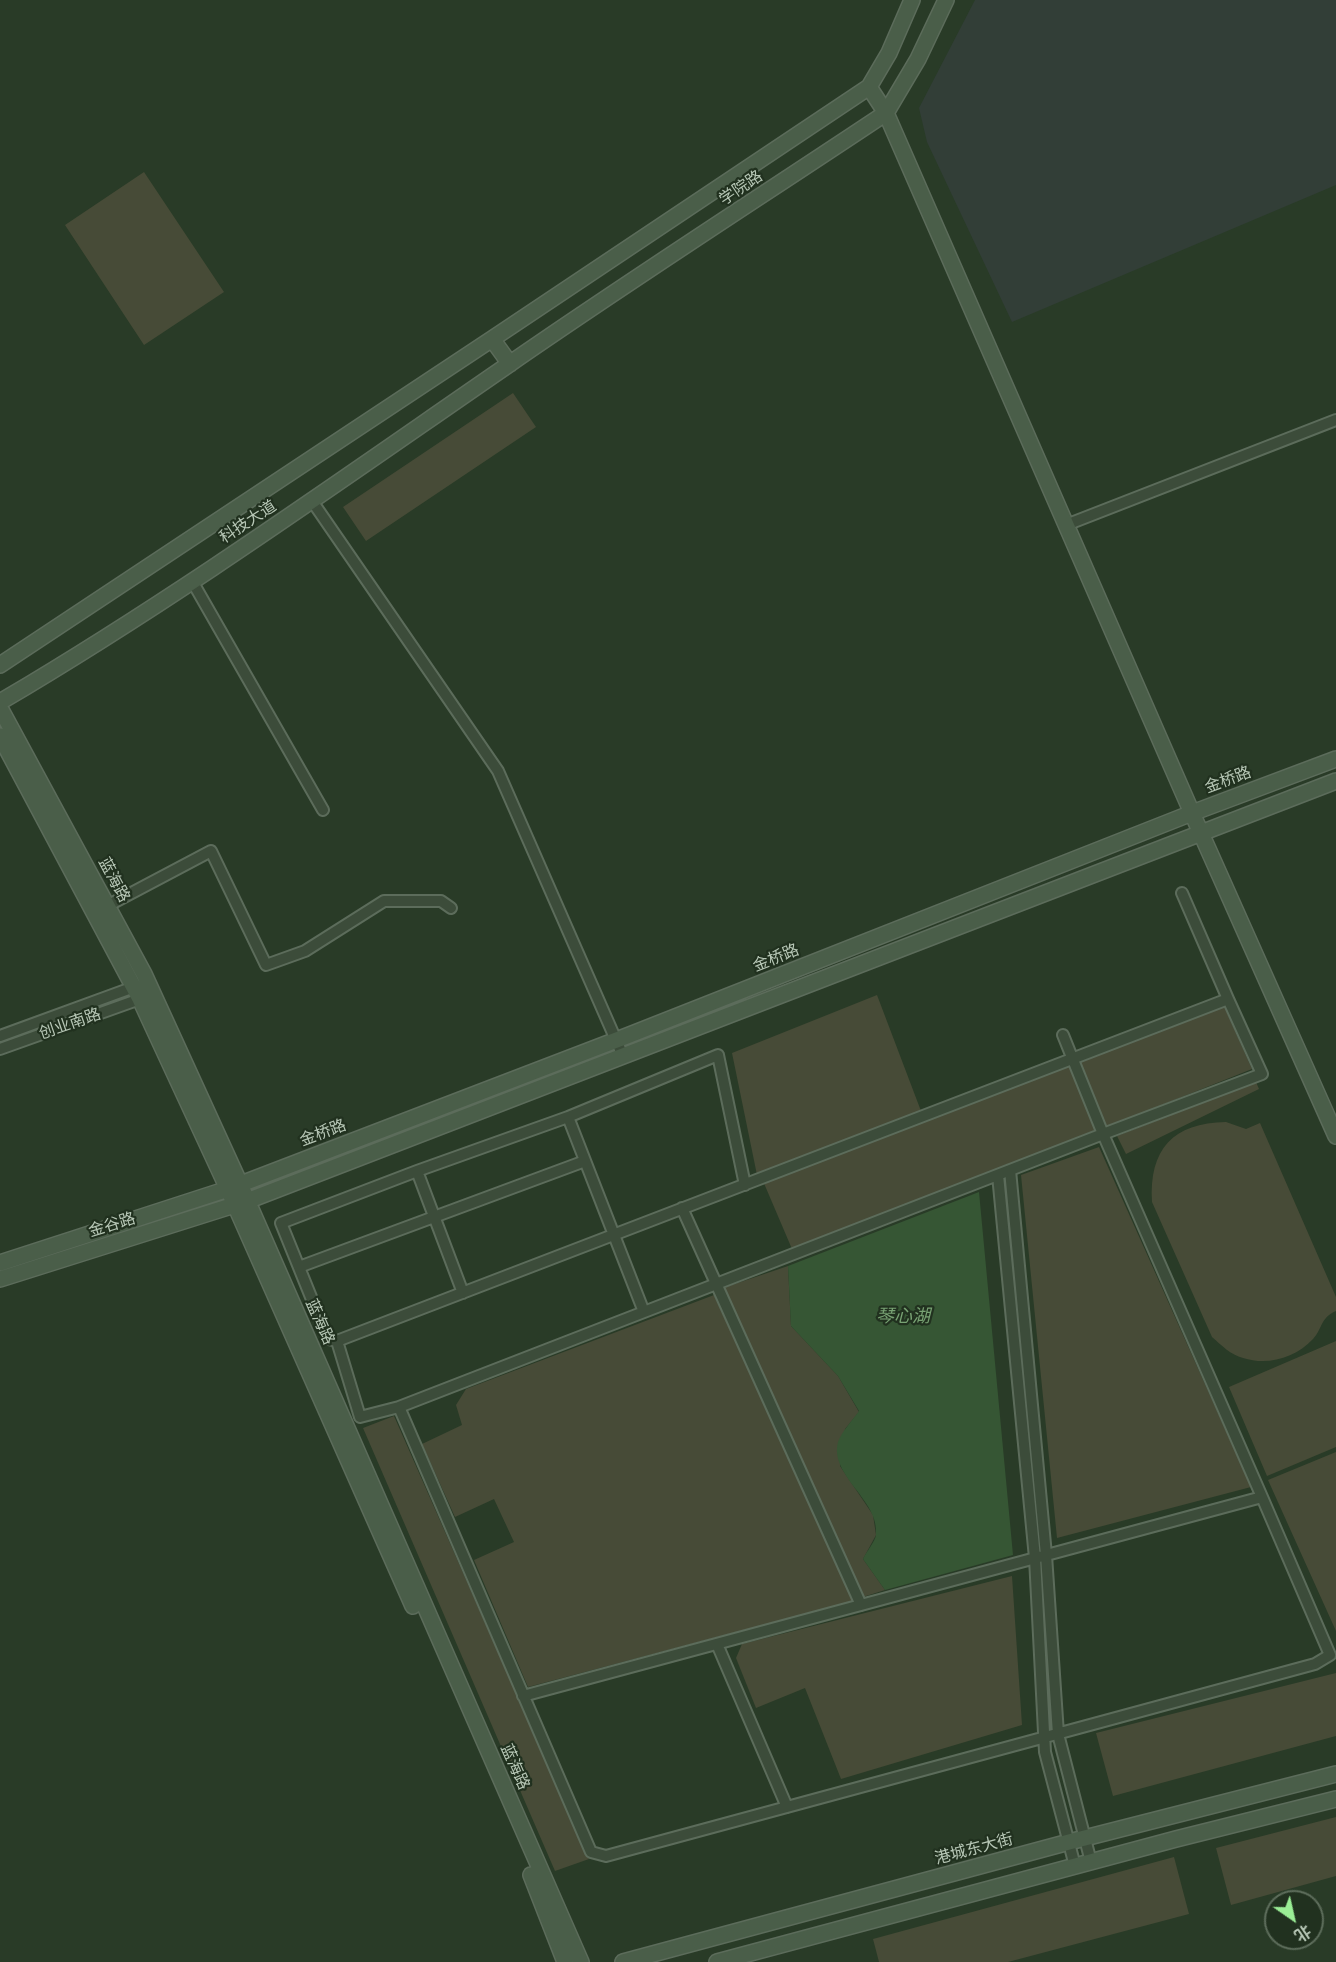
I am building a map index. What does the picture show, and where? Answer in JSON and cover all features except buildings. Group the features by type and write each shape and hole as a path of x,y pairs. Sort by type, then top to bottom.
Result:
{"street":[{"name":"学院路","path":"492,339 869,87 889,53 912,0"},
{"name":"学院路","path":"510,364 886,113 918,60 946,0"},
{"path":"869,87 886,113 1201,834 1336,1136"},
{"path":"492,339 510,364"},
{"name":"科技大道","path":"0,665 492,339"},
{"name":"科技大道","path":"0,702 192,581 510,364"},
{"path":"1066,525 1336,420"},
{"path":"312,501 498,771 623,1056"},
{"path":"192,581 323,810"},
{"name":"蓝海路","path":"0,708 144,974 518,1841 565,1962"},
{"name":"蓝海路","path":"0,736 137,993 234,1187"},
{"name":"金桥路","path":"234,1187 1336,759"},
{"path":"241,1203 1336,781"},
{"path":"107,906 211,851 266,965 304,951 384,901 441,901 451,908"},
{"path":"337,1341 360,1417 399,1407 1262,1074 1182,893"},
{"name":"创业南路","path":"0,1036 137,993"},
{"name":"创业南路","path":"0,1048 137,993"},
{"path":"745,1185 718,1055 568,1117 281,1223 328,1339 337,1341 614,1234 745,1185 1228,999"},
{"path":"399,1407 591,1852 606,1856 1315,1664 1330,1655 1103,1134 1063,1035"},
{"path":"568,1117 644,1312"},
{"path":"299,1267 585,1161"},
{"path":"1010,1170 1046,1555 1058,1734 1090,1862"},
{"path":"417,1171 463,1293"},
{"path":"998,1175 1035,1558 1045,1752 1075,1866"},
{"name":"金谷路","path":"0,1263 234,1187"},
{"name":"蓝海路","path":"241,1203 580,1962"},
{"name":"金谷路","path":"0,1279 241,1203"},
{"path":"682,1208 861,1605"},
{"path":"524,1696 1262,1497"},
{"path":"717,1644 787,1807"},
{"name":"港城东大街","path":"623,1962 1084,1838 1336,1774"},
{"path":"717,1962 1336,1798"}],"shaded area":[{"path":"975,0 1336,0 1336,185 1012,322 927,142 919,108"},
{"path":"144,172 224,292 144,345 65,225"},
{"path":"513,393 536,427 366,541 343,507"},
{"path":"877,995 921,1111 757,1175 732,1053"},
{"path":"1224,1006 1252,1069 1104,1128 1077,1060"},
{"path":"1069,1064 1096,1130 792,1249 763,1181"},
{"path":"1256,1082 1259,1089 1126,1154 1117,1136"},
{"path":"1226,1122 1246,1129 1260,1123 1336,1297 1336,1311 1324,1320 1313,1339 1298,1351 1281,1359 1262,1361 1239,1357 1212,1337 1152,1202 1155,1167 1168,1142 1192,1127"},
{"path":"1099,1147 1251,1487 1057,1538 1021,1175"},
{"path":"788,1266 791,1326 838,1376 859,1412 845,1429 840,1466 873,1515 876,1535 863,1559 885,1590 863,1597 723,1288"},
{"path":"714,1295 854,1601 528,1687 474,1560 514,1542 494,1499 455,1517 422,1444 462,1425 456,1405 466,1389"},
{"path":"1336,1341 1336,1447 1267,1476 1229,1387"},
{"path":"394,1416 589,1859 555,1871 363,1428"},
{"path":"1336,1452 1336,1631 1268,1480"},
{"path":"1012,1576 1022,1725 841,1779 805,1688 756,1708 736,1658 742,1644"},
{"path":"1336,1673 1336,1736 1113,1796 1096,1733"},
{"path":"1336,1817 1336,1876 1285,1890 1264,1890 1264,1896 1231,1905 1216,1848"},
{"path":"1174,1857 1189,1914 1008,1962 879,1962 873,1939"}],"water":[{"name":"琴心湖","path":"979,1192 1013,1555 885,1590 863,1559 876,1535 875,1522 870,1510 847,1477 837,1454 840,1438 859,1411 838,1376 791,1326 788,1266"}]}
